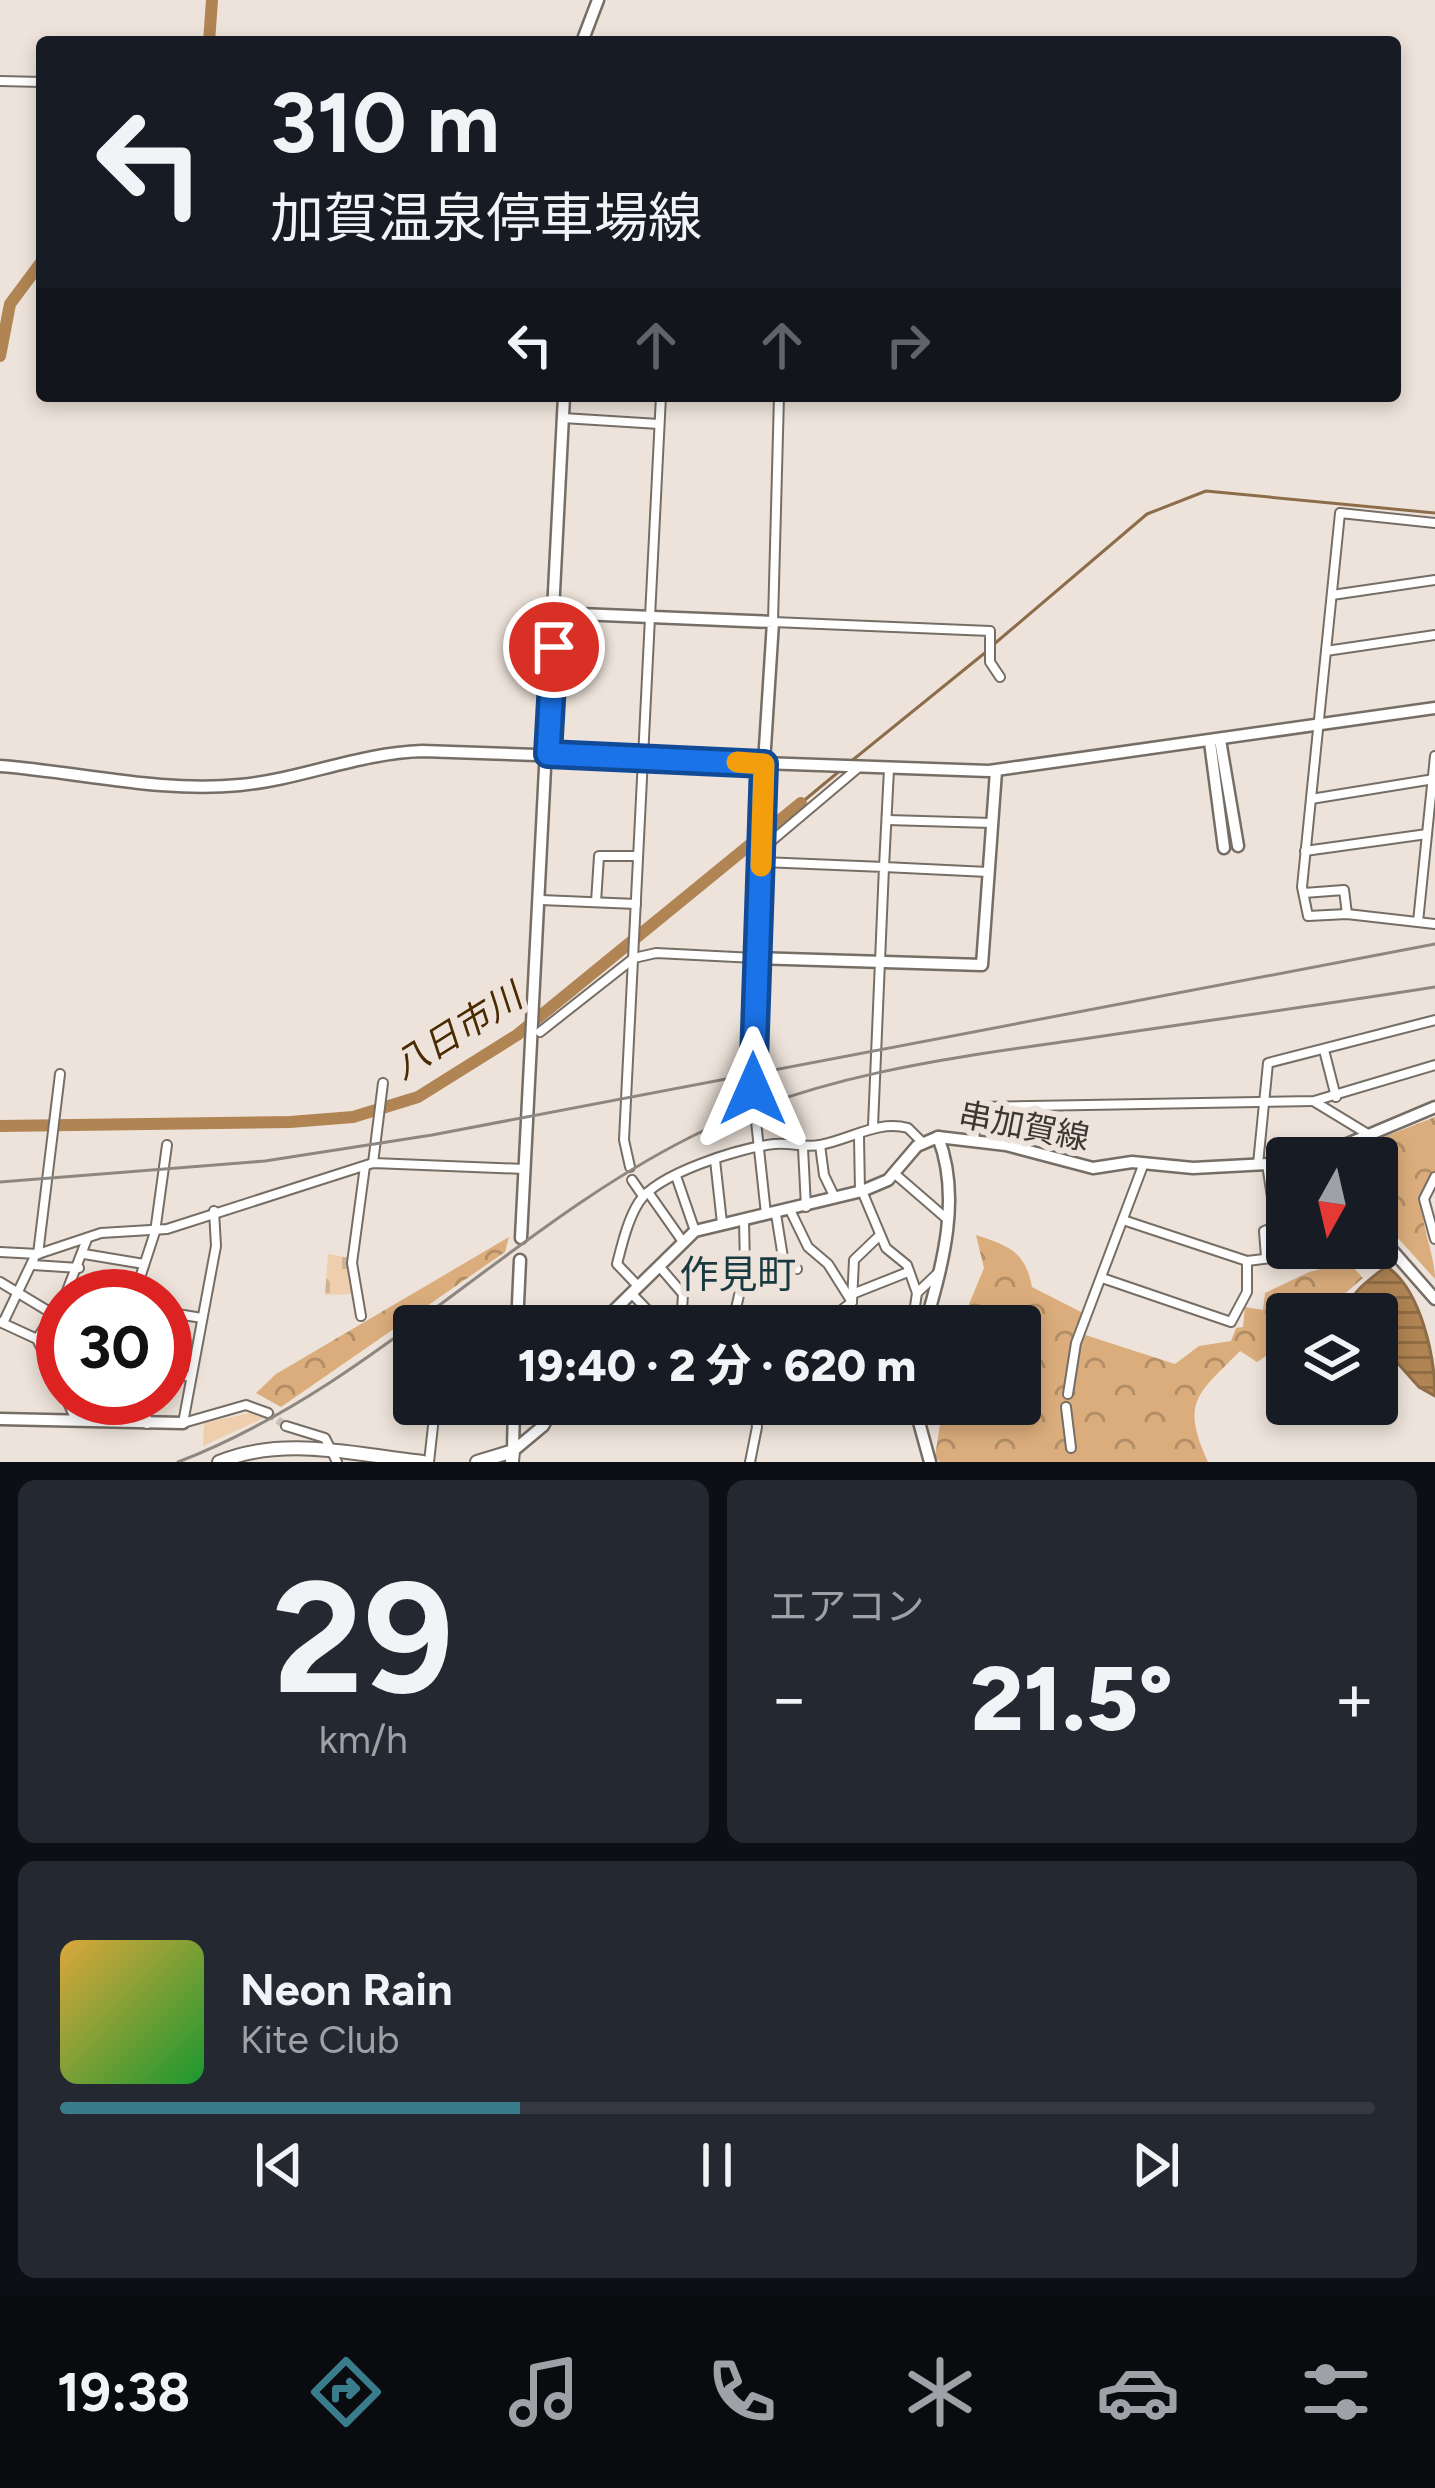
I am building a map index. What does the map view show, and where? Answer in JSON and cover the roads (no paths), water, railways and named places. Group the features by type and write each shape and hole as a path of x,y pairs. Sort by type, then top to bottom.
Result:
{"main road":[{"path":"584,36 598,0"},
{"path":"521,1238 536,1033 533,1009 564,402"},
{"path":"555,613 773,622 764,764"},
{"path":"0,766 208,787 270,781 392,752 996,771 1435,708"},
{"path":"1215,741 1238,846"},
{"path":"1215,741 1223,848"},
{"path":"755,958 982,965 996,771"},
{"path":"1359,1137 1435,1106"},
{"path":"931,1305 942,1271 947,1219 945,1160 938,1137"},
{"name":"串加賀線","path":"618,1305 681,1239 695,1231 790,1212 861,1191 895,1174 923,1142 938,1137 1093,1168 1144,1162 1193,1168 1266,1164"},
{"path":"1398,1257 1435,1299"},
{"path":"518,1305 520,1260"},
{"path":"0,1419 36,1418"},
{"path":"512,1456 513,1425"},
{"path":"477,1462 512,1456 544,1425"},
{"path":"920,1425 930,1462"},
{"path":"219,1462 261,1448 426,1462"}],"street":[{"path":"0,81 36,82"},
{"path":"629,1167 624,1140 661,402"},
{"path":"779,402 773,622 990,631 989,657 1000,677"},
{"path":"563,418 659,424"},
{"path":"1435,523 1340,513 1304,893 1308,916 1347,914 1435,925"},
{"path":"1332,595 1435,580"},
{"path":"1326,651 1435,635"},
{"path":"1418,922 1435,756"},
{"path":"754,1102 764,764"},
{"path":"761,848 856,768"},
{"path":"874,1126 889,770"},
{"path":"1311,799 1434,778"},
{"path":"886,820 994,823"},
{"path":"1305,851 1427,834"},
{"path":"596,902 599,856 638,856"},
{"path":"761,862 991,872"},
{"path":"1304,893 1338,887 1344,890 1347,914"},
{"path":"541,900 636,904"},
{"path":"536,1033 634,955 755,958"},
{"path":"1123,1220 1247,1262 1281,1257 1263,1164 1262,1103 1268,1063 1435,1020"},
{"path":"1324,1050 1336,1097"},
{"path":"974,1141 976,1107 1314,1101 1435,1065"},
{"path":"36,1339 2,1322 35,1258 60,1074"},
{"path":"361,1316 352,1263 384,1087"},
{"path":"1314,1101 1366,1133"},
{"path":"756,1121 771,1215 785,1266"},
{"path":"646,1305 617,1264 645,1194 676,1176 758,1147 820,1145 859,1137 874,1126 908,1128 923,1142"},
{"path":"859,1137 861,1191 879,1236 908,1272 916,1293 915,1305"},
{"path":"143,1269 155,1232 167,1145"},
{"path":"820,1145 824,1175 836,1200"},
{"path":"803,1148 806,1208"},
{"path":"715,1160 722,1223"},
{"path":"1068,1394 1073,1351 1144,1162"},
{"path":"35,1258 87,1237 155,1232 369,1164 526,1169"},
{"path":"895,1174 947,1219"},
{"path":"676,1176 695,1231"},
{"path":"1435,1177 1424,1199 1435,1239"},
{"path":"632,1180 681,1239"},
{"path":"192,1367 216,1246 214,1211"},
{"path":"790,1212 808,1247 854,1298"},
{"path":"737,1305 743,1283 744,1219"},
{"path":"854,1298 854,1260 879,1236"},
{"path":"0,1252 79,1268 87,1237"},
{"path":"50,1252 53,1266"},
{"path":"84,1254 145,1264"},
{"path":"1102,1278 1231,1322 1247,1292 1247,1262"},
{"path":"658,1264 683,1294 682,1305"},
{"path":"743,1283 759,1284 785,1266 796,1269"},
{"path":"916,1293 942,1271"},
{"path":"846,1305 908,1272"},
{"path":"0,1282 36,1303"},
{"path":"192,1316 202,1318"},
{"path":"192,1420 246,1405 268,1413"},
{"path":"1066,1407 1071,1448"},
{"path":"426,1462 433,1425"},
{"path":"750,1462 757,1425"},
{"path":"286,1426 325,1438 334,1455"}],"waterway":[{"path":"209,36 212,0"},
{"path":"0,356 10,304 36,269"},
{"path":"993,645 1147,514 1206,491 1435,513"},
{"path":"849,763 986,652"},
{"path":"801,803 842,769"},
{"name":"八日市川","path":"0,1126 290,1122 353,1117 418,1097 517,1035 801,803"}],"tunnel":[{"path":"268,1413 286,1426"}],"railway":[{"path":"0,1182 265,1161 432,1135 1435,944"},
{"path":"178,1462 250,1430 317,1391 572,1208 638,1166 751,1110 842,1081 934,1062 1435,987"}],"district":[{"name":"作見町","path":"738,1274"}]}
